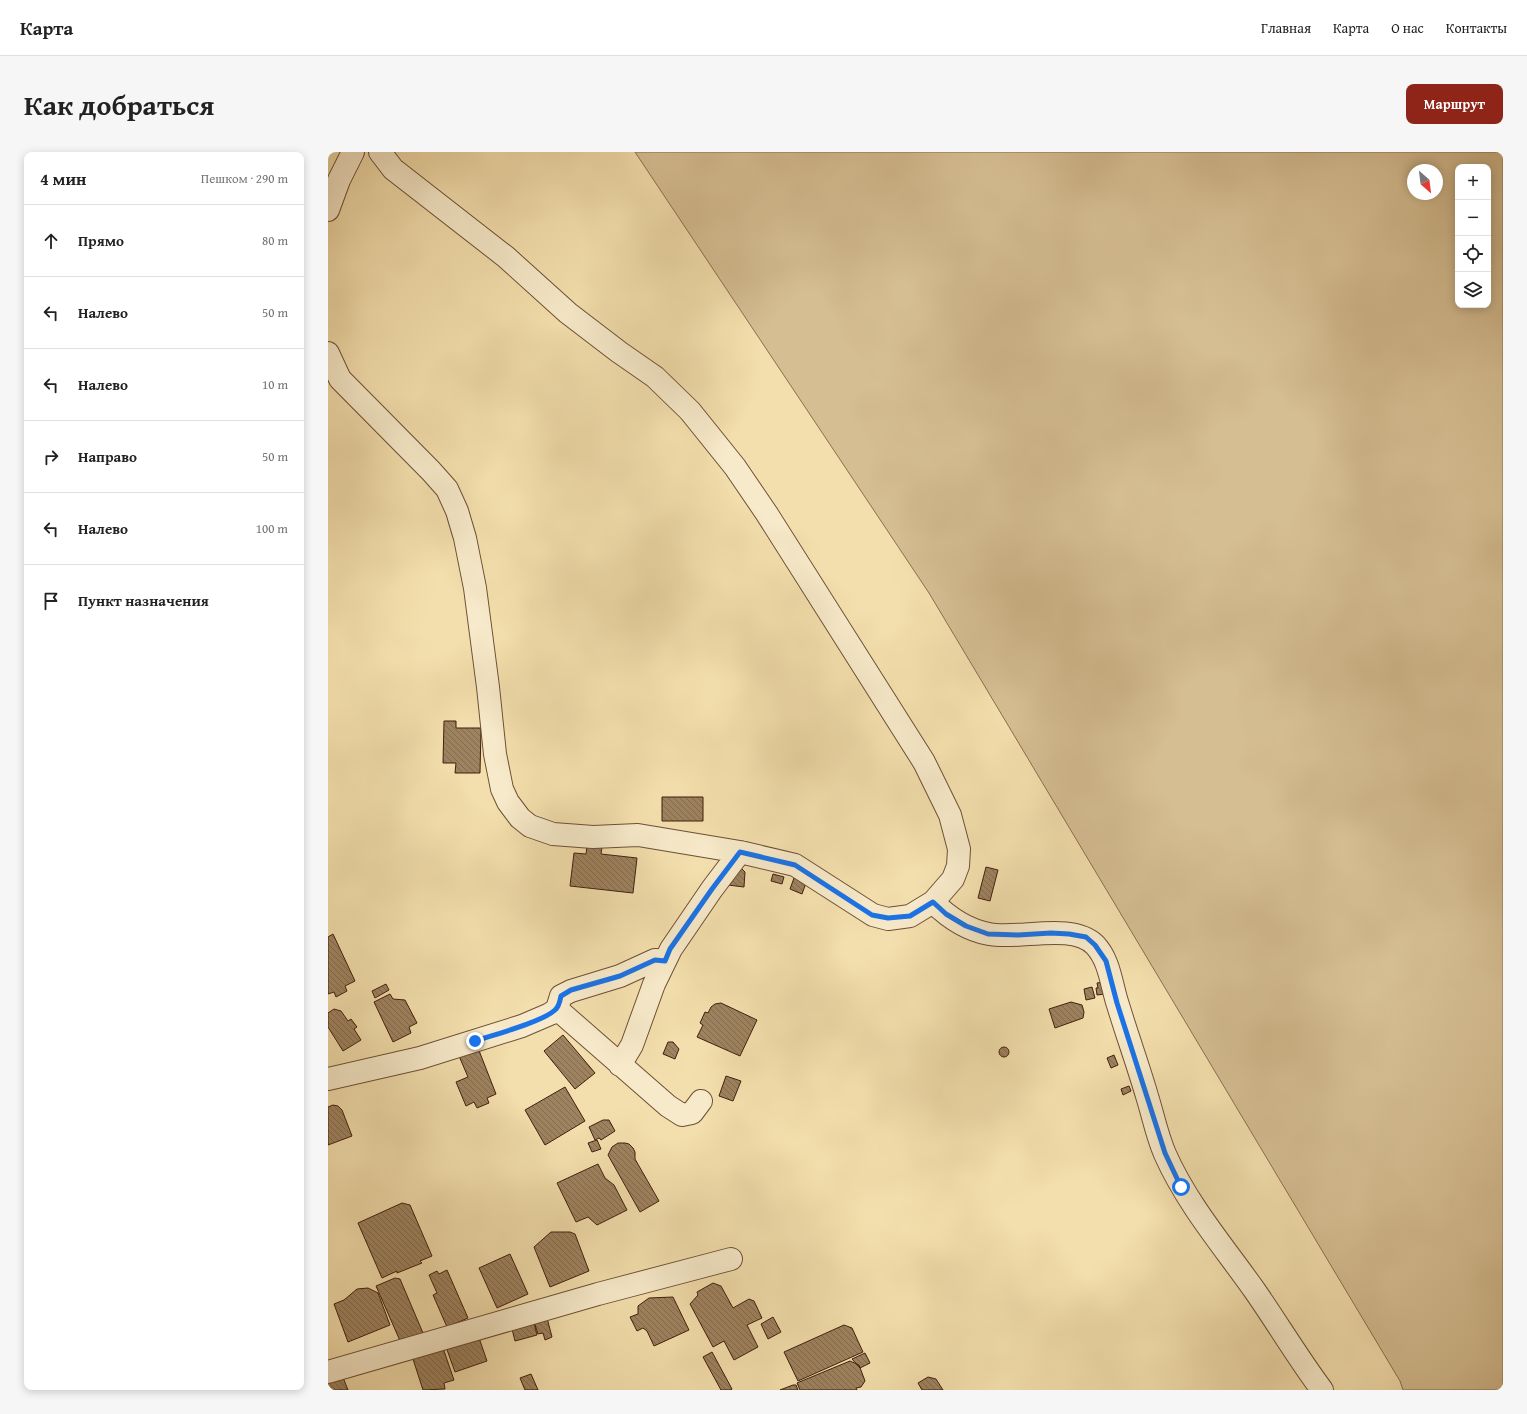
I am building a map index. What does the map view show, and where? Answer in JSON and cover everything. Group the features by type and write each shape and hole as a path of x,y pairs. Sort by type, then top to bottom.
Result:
{"street":[{"path":"328,210 339,180 353,152"},
{"path":"328,353 340,379 447,489 457,511 465,538 475,588 495,754 502,789 508,802 520,818 530,826 553,834 593,837 638,835 740,852 795,865 872,915 888,918 910,916 933,902 953,879 958,866 959,848 950,816 924,762 767,514 735,467 690,411 655,377 568,313 506,257 393,169 380,152"},
{"path":"620,1065 632,1045 654,984 670,949 740,852"},
{"path":"933,902 946,914 966,926 988,934 1069,934 1086,937 1095,945 1106,961 1117,1003 1165,1153 1181,1187 1322,1390"},
{"path":"328,1078 451,1050 522,1026 550,1014 557,1009 561,996 571,990 620,976 655,960 665,961"},
{"path":"557,1009 668,1106 682,1115 692,1113 701,1102"},
{"path":"328,1372 583,1298 731,1259"}],"shaded area":[{"path":"635,152 1503,152 1503,1390 1403,1390 1400,1381 929,593"}],"building":[{"path":"444,721 456,721 456,728 481,728 480,773 455,773 456,763 443,763"},
{"path":"662,797 703,797 703,821 662,821"},
{"path":"587,846 602,847 601,854 637,858 633,893 570,886 574,853 586,854"},
{"path":"986,867 998,870 990,901 978,898"},
{"path":"741,868 745,872 744,887 728,885"},
{"path":"773,874 784,877 782,884 771,881"},
{"path":"794,878 806,883 802,894 790,889"},
{"path":"333,934 355,981 345,986 347,991 336,997 334,992 328,994 328,937"},
{"path":"1103,982 1105,994 1097,995 1097,983"},
{"path":"386,984 389,990 375,998 372,991"},
{"path":"1092,987 1095,998 1086,1000 1084,989"},
{"path":"390,994 393,999 405,1000 417,1023 409,1027 411,1033 393,1042 374,1002"},
{"path":"1071,1002 1082,1005 1084,1012 1083,1018 1055,1028 1049,1009"},
{"path":"721,1003 757,1020 740,1056 697,1037 703,1025 700,1023 705,1012 708,1013 711,1007 715,1004"},
{"path":"334,1009 341,1011 348,1021 351,1019 357,1027 354,1029 361,1040 343,1051 328,1027 328,1013"},
{"path":"563,1035 595,1073 575,1089 544,1051"},
{"path":"668,1042 673,1042 679,1049 675,1059 663,1054"},
{"path":"1004,1047 1009,1052 1004,1057 999,1052"},
{"path":"478,1048 496,1094 487,1098 489,1103 477,1108 474,1102 466,1106 456,1082 468,1077 459,1056"},
{"path":"1114,1055 1118,1065 1111,1068 1107,1058"},
{"path":"726,1076 741,1081 733,1101 719,1096"},
{"path":"1129,1086 1131,1091 1123,1095 1121,1089"},
{"path":"565,1087 585,1121 545,1145 525,1110"},
{"path":"333,1105 338,1106 342,1110 352,1136 328,1145 328,1107"},
{"path":"603,1120 609,1120 615,1131 601,1140 599,1138 595,1140 589,1127"},
{"path":"597,1140 601,1149 592,1152 588,1143"},
{"path":"618,1143 629,1144 633,1148 635,1152 635,1159 659,1201 640,1212 608,1155 612,1147"},
{"path":"598,1164 605,1178 614,1185 627,1210 597,1225 588,1217 576,1222 557,1183"},
{"path":"402,1203 410,1205 432,1256 420,1261 422,1263 397,1273 397,1271 382,1278 358,1223"},
{"path":"551,1232 570,1232 575,1234 589,1271 550,1287 534,1247"},
{"path":"510,1254 528,1294 497,1308 479,1268"},
{"path":"447,1270 468,1318 447,1327 433,1295 437,1293 429,1275 437,1271 439,1274"},
{"path":"395,1278 400,1279 423,1333 401,1343 376,1286"},
{"path":"713,1283 721,1286 733,1308 749,1299 754,1301 762,1318 747,1325 758,1347 734,1360 724,1341 713,1347 690,1304 698,1295 697,1292"},
{"path":"368,1288 378,1293 390,1325 348,1342 334,1304 344,1300 357,1289"},
{"path":"673,1297 689,1330 654,1346 647,1331 643,1328 637,1331 630,1317 638,1314 638,1306 649,1298"},
{"path":"773,1317 781,1332 768,1339 761,1324"},
{"path":"547,1318 552,1337 545,1340 543,1333 538,1334 534,1322"},
{"path":"533,1319 537,1335 515,1341 511,1325"},
{"path":"844,1325 852,1328 863,1352 798,1381 784,1352"},
{"path":"477,1332 487,1361 455,1372 446,1347"},
{"path":"442,1345 454,1380 444,1383 445,1389 423,1390 412,1356"},
{"path":"712,1352 732,1389 731,1390 721,1390 703,1357"},
{"path":"865,1353 870,1363 860,1368 852,1359"},
{"path":"850,1361 859,1365 865,1381 861,1387 856,1388 857,1390 800,1390 797,1383"},
{"path":"531,1374 538,1390 525,1390 520,1378"},
{"path":"342,1375 348,1390 328,1390 328,1380"},
{"path":"928,1377 936,1379 943,1390 922,1390 918,1383"},
{"path":"796,1385 798,1390 780,1390"}],"route":[{"path":"475,1041 522,1026 550,1014 557,1009 561,996 571,990 620,976 655,960 665,961 670,949 740,852 795,865 872,915 888,918 910,916 933,902 946,914 966,926 988,934 1018,935 1051,933 1086,937 1095,945 1106,961 1117,1003 1165,1153 1181,1187"}]}
